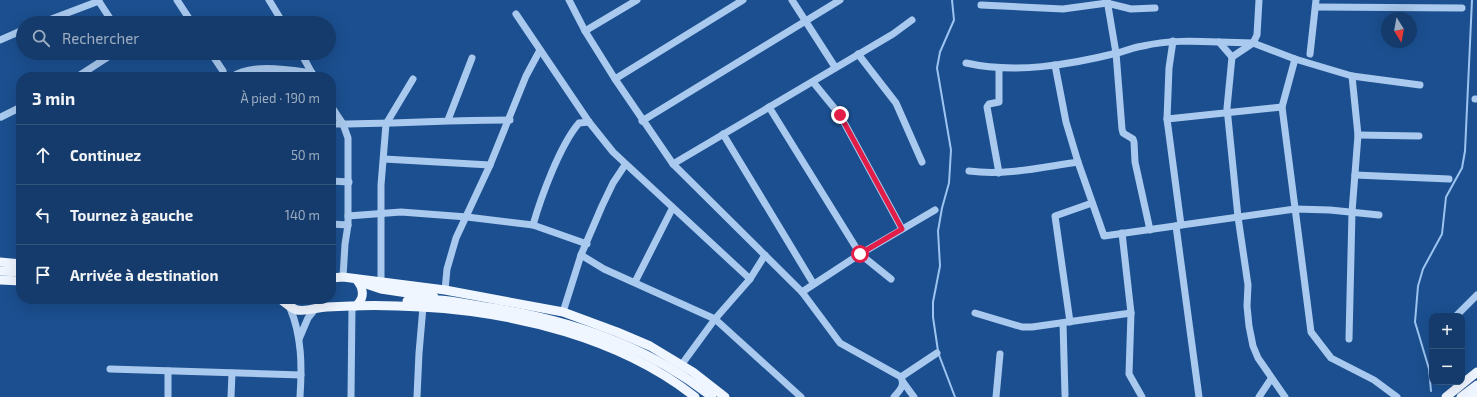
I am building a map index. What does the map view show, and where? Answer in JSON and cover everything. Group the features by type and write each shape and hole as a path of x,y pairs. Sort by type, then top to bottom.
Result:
{"main road":[{"path":"0,262 16,264"},
{"path":"0,271 16,272"},
{"path":"336,278 343,277 445,290 563,312 650,346 682,364 725,397"},
{"path":"0,280 16,281"},
{"path":"361,280 374,288 429,295 441,300"},
{"path":"357,306 362,298 363,292 360,284 361,280"},
{"path":"357,306 382,300 441,300 535,316 595,333 627,345 660,362 712,397"},
{"path":"290,304 307,310 316,308 357,306 423,307 535,323 575,335 615,350 652,368 695,397"},
{"path":"1465,379 1477,372"},
{"path":"1446,397 1455,385"},
{"path":"1461,397 1477,385"},
{"path":"1473,397 1477,394"}],"street":[{"path":"58,16 98,0 108,16"},
{"path":"177,0 187,16"},
{"path":"269,0 279,16"},
{"path":"569,0 585,31 615,79 642,121 673,164 802,292 840,343 902,379 914,397"},
{"path":"585,31 637,0"},
{"path":"615,79 743,0"},
{"path":"792,0 835,67"},
{"path":"642,121 840,0"},
{"path":"1259,0 1259,22 1257,35 1253,43 1232,57 1228,86 1228,113 1238,217 1248,285 1247,306 1250,333 1258,358 1271,379 1285,397"},
{"path":"1107,2 1116,53 1122,129 1124,135 1133,139 1134,142 1135,162 1150,230"},
{"path":"981,5 1064,9 1107,2 1131,9 1155,8"},
{"path":"1310,54 1316,4 1462,8"},
{"path":"516,14 589,122 625,165 750,279"},
{"path":"673,164 893,34 912,20"},
{"path":"0,40 16,33"},
{"path":"1173,41 1169,68 1167,119 1199,397"},
{"path":"966,63 999,68 1055,65 1173,41 1253,43 1295,59 1352,76 1420,85"},
{"path":"1219,42 1232,57"},
{"path":"445,290 447,269 451,253 510,120 526,76 540,50"},
{"path":"858,54 896,103 922,162"},
{"path":"448,120 472,58"},
{"path":"1295,59 1282,107 1310,332 1331,358 1374,380 1397,397"},
{"path":"86,72 104,60"},
{"path":"216,60 223,71"},
{"path":"305,60 311,72"},
{"path":"1055,65 1066,122 1078,162 1104,236 1295,209 1379,215"},
{"path":"999,68 1000,102 989,104 987,107 999,173"},
{"path":"239,72 255,69 284,72"},
{"path":"1349,339 1352,212 1358,135 1352,76"},
{"path":"381,283 381,185 386,124 413,79"},
{"path":"813,82 840,115 902,229"},
{"path":"769,107 860,254 891,279"},
{"path":"1167,119 1282,107"},
{"path":"1,117 16,110"},
{"path":"336,114 343,124 348,138 348,225 343,277"},
{"path":"336,124 386,124 448,120 510,120"},
{"path":"533,225 540,200 569,138 579,123 589,122"},
{"path":"723,134 813,284"},
{"path":"1358,135 1419,136"},
{"path":"384,159 490,165"},
{"path":"969,171 999,173 1078,162"},
{"path":"563,312 581,256 602,206 613,183 625,165"},
{"path":"1355,175 1449,178"},
{"path":"336,181 348,182"},
{"path":"1065,395 1066,322 1056,216 1092,203"},
{"path":"635,282 672,209"},
{"path":"802,292 860,254 935,210"},
{"path":"348,216 401,212 467,217 533,225 587,244"},
{"path":"336,224 348,225"},
{"path":"1122,233 1131,313 1129,374 1142,397"},
{"path":"682,364 715,319 750,279 764,255"},
{"path":"581,256 604,269 715,319 801,397"},
{"path":"1460,313 1475,300"},
{"path":"286,304 299,339 301,375 300,397"},
{"path":"351,397 357,306"},
{"path":"417,397 418,353 423,307"},
{"path":"299,339 308,318 316,308"},
{"path":"975,313 1022,327 1032,327 1131,313"},
{"path":"902,379 937,353"},
{"path":"996,397 1000,354"},
{"path":"110,369 301,375"},
{"path":"168,371 168,397"},
{"path":"231,397 232,373"},
{"path":"894,397 902,388 902,379"},
{"path":"1260,397 1271,379"}],"waterway":[{"path":"938,351 933,317 933,302 940,266 938,231 942,208 949,183 951,150 937,68 940,52 954,20 952,0"},
{"path":"1431,391 1429,369 1415,322 1418,286 1423,269 1442,234 1446,197 1462,168 1465,151 1472,0"},
{"path":"939,355 955,397"}],"route":[{"path":"840,115 902,229 860,254"}]}
